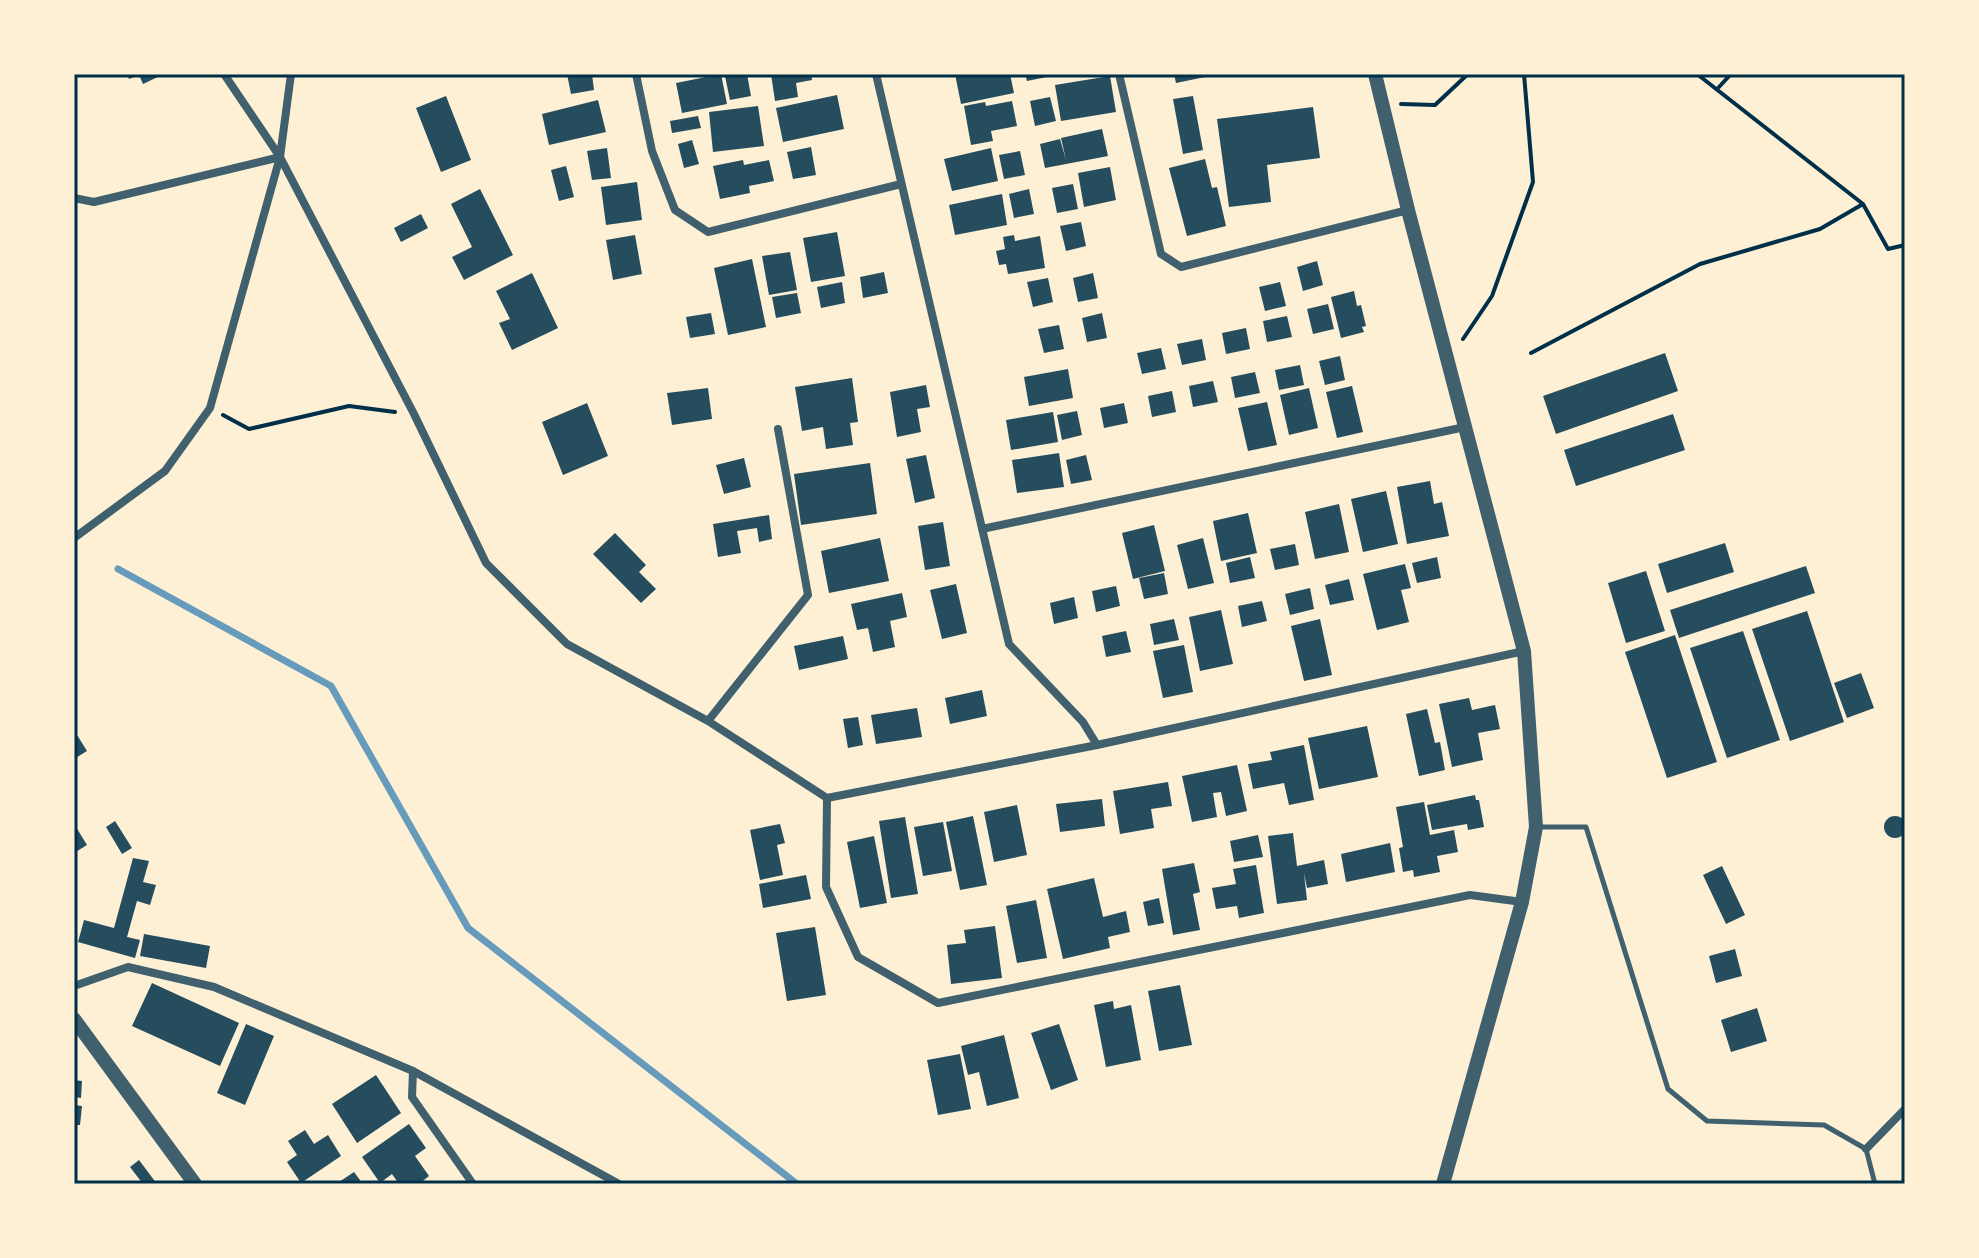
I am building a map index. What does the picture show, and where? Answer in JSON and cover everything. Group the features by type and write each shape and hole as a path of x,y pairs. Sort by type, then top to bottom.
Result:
{"street":[{"path":"224,74 280,157 414,414 486,563 567,644 708,721 827,798 1097,745 1524,651"},
{"path":"74,538 165,471 210,408 280,157 291,74"},
{"path":"636,74 652,151 675,210 708,232 901,184"},
{"path":"876,74 1009,644 1083,722 1097,745"},
{"path":"1119,74 1161,254 1181,267 1408,210"},
{"path":"1375,74 1524,651 1536,827 1522,902 1443,1184"},
{"path":"74,198 94,202 280,157"},
{"path":"982,529 1465,427"},
{"path":"708,721 808,595 778,429"},
{"path":"827,798 826,887 858,957 938,1003 1470,895 1522,902"},
{"path":"74,986 128,967 214,987 413,1071 619,1184"},
{"path":"74,1019 195,1184"},
{"path":"413,1071 412,1097 473,1184"},
{"path":"1866,1149 1905,1109"}],"lane":[{"path":"1536,827 1586,827 1668,1089 1707,1121 1824,1125 1866,1149 1875,1184"}],"path":[{"path":"1382,104 1435,105 1468,74"},
{"path":"1448,361 1492,296 1533,182 1524,74"},
{"path":"1697,74 1863,204 1888,249 1905,245"},
{"path":"1718,88 1731,74"},
{"path":"1531,353 1700,264 1820,229 1863,204"},
{"path":"210,408 249,429 349,406 414,414"}],"building":[{"path":"127,74 164,74 143,84 139,75 129,79"},
{"path":"567,74 592,74 594,90 571,94"},
{"path":"721,74 727,104 682,113 676,83"},
{"path":"747,74 751,96 730,100 725,76"},
{"path":"771,74 811,74 812,80 796,83 798,97 775,101"},
{"path":"955,74 1010,74 1014,93 961,104"},
{"path":"1025,74 1047,74 1047,77 1027,81"},
{"path":"1174,74 1215,74 1215,75 1176,83"},
{"path":"1110,76 1116,112 1061,121 1055,85"},
{"path":"837,95 844,129 783,142 776,108"},
{"path":"446,96 471,160 441,172 416,108"},
{"path":"1193,96 1203,150 1183,154 1173,99"},
{"path":"1050,97 1056,121 1035,126 1030,101"},
{"path":"598,100 606,132 549,145 542,114"},
{"path":"1012,101 1017,126 991,131 993,141 971,145 964,106"},
{"path":"758,106 764,146 713,152 709,112"},
{"path":"1313,107 1320,158 1267,165 1271,202 1229,207 1217,119"},
{"path":"698,116 701,128 672,133 670,121"},
{"path":"1102,129 1108,156 1045,168 1040,144 1060,139 1066,160 1061,138"},
{"path":"692,140 699,164 684,168 678,144"},
{"path":"811,147 816,175 793,179 787,152"},
{"path":"607,148 611,178 592,180 587,151"},
{"path":"991,148 998,181 952,191 944,159"},
{"path":"1020,151 1025,175 1004,179 999,155"},
{"path":"1205,159 1212,188 1217,187 1226,226 1187,236 1169,168"},
{"path":"743,160 744,165 769,160 774,181 749,186 750,193 720,199 713,166"},
{"path":"566,166 574,197 559,201 551,170"},
{"path":"1110,167 1116,200 1084,207 1078,173"},
{"path":"637,182 642,220 606,225 601,187"},
{"path":"1073,184 1078,209 1057,213 1052,188"},
{"path":"480,189 513,255 464,280 452,257 472,247 451,204"},
{"path":"1029,189 1034,214 1014,218 1009,194"},
{"path":"1002,194 1007,225 955,235 949,205"},
{"path":"421,214 428,228 401,242 394,228"},
{"path":"1081,222 1086,246 1066,251 1060,226"},
{"path":"837,232 845,276 811,282 803,238"},
{"path":"635,235 642,274 613,280 606,240"},
{"path":"1014,235 1015,241 1040,236 1045,268 1008,274 1006,264 999,265 996,251 1005,249 1003,237"},
{"path":"790,252 797,290 769,295 762,256"},
{"path":"752,259 766,327 728,335 714,268"},
{"path":"1317,261 1323,285 1303,291 1297,267"},
{"path":"884,272 888,293 863,298 860,277"},
{"path":"532,273 558,328 512,350 499,323 510,319 496,291"},
{"path":"1093,273 1098,298 1078,302 1073,278"},
{"path":"1048,278 1053,302 1033,307 1027,282"},
{"path":"842,282 845,303 821,308 817,287"},
{"path":"1280,282 1286,306 1265,311 1259,287"},
{"path":"1354,291 1366,326 1362,327 1364,332 1341,338 1331,297"},
{"path":"797,293 801,313 776,318 772,297"},
{"path":"1328,304 1334,329 1313,334 1307,309"},
{"path":"711,313 715,334 690,338 686,317"},
{"path":"1102,313 1107,338 1087,342 1082,318"},
{"path":"1287,316 1292,337 1267,342 1263,321"},
{"path":"1059,325 1064,349 1044,353 1038,329"},
{"path":"1246,328 1250,349 1226,354 1222,333"},
{"path":"1202,339 1206,360 1182,365 1177,344"},
{"path":"1161,348 1166,369 1142,374 1137,353"},
{"path":"1665,353 1678,391 1556,434 1543,396"},
{"path":"1340,356 1345,380 1325,385 1319,361"},
{"path":"1300,365 1304,385 1279,390 1275,370"},
{"path":"1068,369 1073,398 1029,406 1024,377"},
{"path":"1255,372 1260,393 1235,398 1231,377"},
{"path":"852,378 858,422 850,423 853,445 826,449 823,427 802,431 795,387"},
{"path":"1213,381 1218,402 1193,407 1189,386"},
{"path":"926,385 930,407 917,409 921,432 897,437 890,392"},
{"path":"1352,386 1363,432 1337,438 1326,392"},
{"path":"708,388 712,419 672,425 667,393"},
{"path":"1309,388 1318,428 1289,435 1280,395"},
{"path":"1172,391 1176,412 1152,417 1148,396"},
{"path":"1267,402 1277,445 1248,451 1238,408"},
{"path":"587,403 608,456 563,475 542,422"},
{"path":"1124,403 1128,423 1104,428 1100,408"},
{"path":"1077,411 1082,435 1062,440 1057,415"},
{"path":"1053,412 1058,442 1011,450 1006,420"},
{"path":"1673,414 1685,450 1576,486 1564,450"},
{"path":"1059,453 1064,487 1017,493 1012,460"},
{"path":"926,455 935,498 915,503 906,459"},
{"path":"1086,455 1092,480 1071,484 1066,460"},
{"path":"744,458 751,487 724,494 716,465"},
{"path":"870,463 877,514 801,525 794,474"},
{"path":"1430,481 1434,504 1442,502 1449,536 1407,544 1397,487"},
{"path":"1386,491 1398,544 1363,552 1351,499"},
{"path":"1339,504 1349,552 1315,559 1305,512"},
{"path":"1248,513 1257,553 1221,561 1213,521"},
{"path":"769,515 772,539 759,542 757,528 737,531 741,553 718,557 713,524"},
{"path":"943,522 950,566 925,570 918,526"},
{"path":"1154,525 1165,571 1133,579 1122,533"},
{"path":"615,533 646,565 639,572 656,589 641,603 593,554"},
{"path":"880,538 889,581 829,593 821,551"},
{"path":"1203,538 1214,583 1188,589 1177,545"},
{"path":"1725,543 1734,572 1667,593 1658,564"},
{"path":"1295,544 1299,565 1275,570 1270,549"},
{"path":"1250,557 1255,578 1230,583 1226,563"},
{"path":"1437,557 1441,578 1417,583 1412,563"},
{"path":"1405,564 1411,588 1401,590 1409,622 1377,630 1363,574"},
{"path":"1806,566 1815,593 1679,638 1670,610"},
{"path":"1646,571 1665,631 1626,643 1608,583"},
{"path":"1164,573 1168,594 1144,599 1139,578"},
{"path":"1349,579 1354,600 1330,605 1325,585"},
{"path":"956,584 967,633 942,639 930,590"},
{"path":"1116,586 1120,606 1096,612 1092,591"},
{"path":"1310,588 1314,609 1290,615 1285,594"},
{"path":"902,593 907,617 890,621 895,647 873,652 868,628 857,630 851,604"},
{"path":"1074,597 1078,618 1054,624 1050,603"},
{"path":"1262,601 1267,621 1242,627 1238,606"},
{"path":"1221,610 1233,664 1200,671 1189,617"},
{"path":"1807,611 1844,722 1790,741 1752,629"},
{"path":"1174,619 1179,640 1154,645 1150,624"},
{"path":"1320,619 1332,675 1304,681 1291,626"},
{"path":"1126,631 1131,652 1106,657 1102,636"},
{"path":"1743,631 1780,740 1727,758 1690,648"},
{"path":"1675,635 1717,762 1667,778 1625,652"},
{"path":"843,636 848,659 799,670 794,646"},
{"path":"1184,645 1193,692 1163,698 1153,651"},
{"path":"1861,673 1874,708 1847,718 1834,683"},
{"path":"982,690 987,716 950,724 945,698"},
{"path":"1469,698 1472,710 1495,705 1500,729 1478,733 1483,760 1452,767 1439,704"},
{"path":"917,708 922,737 876,744 871,715"},
{"path":"1427,709 1435,743 1440,742 1445,770 1419,776 1406,714"},
{"path":"858,717 863,745 848,748 843,719"},
{"path":"1367,726 1378,777 1319,789 1308,738"},
{"path":"74,730 87,751 74,759"},
{"path":"1304,745 1314,800 1289,805 1284,783 1253,789 1248,764 1272,760 1270,752"},
{"path":"1237,765 1247,811 1226,816 1221,792 1213,793 1217,817 1192,822 1182,776"},
{"path":"1168,782 1172,806 1151,809 1154,828 1120,834 1113,791"},
{"path":"1475,795 1479,800 1484,827 1468,830 1467,824 1432,830 1427,805"},
{"path":"1102,799 1105,826 1060,832 1056,804"},
{"path":"1424,802 1430,835 1454,830 1458,852 1437,856 1440,872 1414,877 1413,870 1403,872 1399,848 1403,847 1396,807"},
{"path":"1017,805 1027,855 994,862 984,812"},
{"path":"973,816 987,885 960,890 946,822"},
{"path":"1895,816 1903,819 1906,827 1903,835 1895,838 1887,835 1884,827 1887,819"},
{"path":"905,817 918,894 891,898 879,821"},
{"path":"115,821 132,848 122,854 106,827"},
{"path":"943,822 952,871 923,876 914,827"},
{"path":"780,824 785,843 777,845 783,875 760,880 750,830"},
{"path":"76,827 87,845 74,853 74,829"},
{"path":"1293,833 1297,866 1324,860 1328,884 1307,888 1304,873 1307,900 1277,904 1268,836"},
{"path":"1258,835 1263,857 1234,862 1230,841"},
{"path":"874,836 887,903 860,908 847,842"},
{"path":"1390,843 1395,872 1346,882 1341,854"},
{"path":"133,858 149,861 143,882 156,885 150,905 137,901 127,937 140,940 135,958 78,942 84,920 114,928"},
{"path":"1194,863 1200,892 1193,894 1200,930 1173,935 1162,869"},
{"path":"1256,865 1264,913 1239,918 1237,906 1216,909 1212,888 1236,884 1233,869"},
{"path":"1722,866 1745,915 1726,924 1703,875"},
{"path":"806,875 811,899 763,908 759,884"},
{"path":"1094,878 1103,917 1126,911 1130,932 1108,937 1110,948 1063,959 1047,889"},
{"path":"1159,898 1164,923 1148,926 1143,902"},
{"path":"1036,900 1047,958 1017,963 1006,906"},
{"path":"995,926 1002,978 951,984 947,945 966,943 964,930"},
{"path":"815,927 826,995 787,1001 776,933"},
{"path":"144,934 210,946 206,968 140,956"},
{"path":"1735,949 1742,976 1716,983 1709,956"},
{"path":"152,983 239,1023 220,1066 132,1026"},
{"path":"1180,985 1192,1045 1159,1051 1148,991"},
{"path":"1113,1001 1114,1009 1131,1005 1141,1060 1106,1067 1094,1005"},
{"path":"1757,1008 1767,1041 1731,1052 1721,1020"},
{"path":"246,1024 274,1036 245,1105 217,1093"},
{"path":"1059,1024 1078,1080 1051,1090 1031,1033"},
{"path":"1004,1035 1019,1098 987,1106 979,1072 968,1075 961,1046"},
{"path":"960,1054 971,1109 938,1115 927,1060"},
{"path":"376,1075 401,1113 357,1143 332,1104"},
{"path":"74,1080 82,1081 81,1098 74,1097"},
{"path":"74,1105 82,1106 80,1125 74,1125"},
{"path":"409,1124 426,1148 415,1156 429,1176 419,1184 399,1184 392,1174 380,1183 362,1157"},
{"path":"305,1130 314,1144 328,1135 341,1156 301,1183 287,1162 297,1155 288,1141"},
{"path":"139,1160 157,1184 143,1184 130,1167"},
{"path":"354,1172 363,1184 336,1184"}],"waterway":[{"path":"118,569 331,686 468,928 797,1184"}]}
